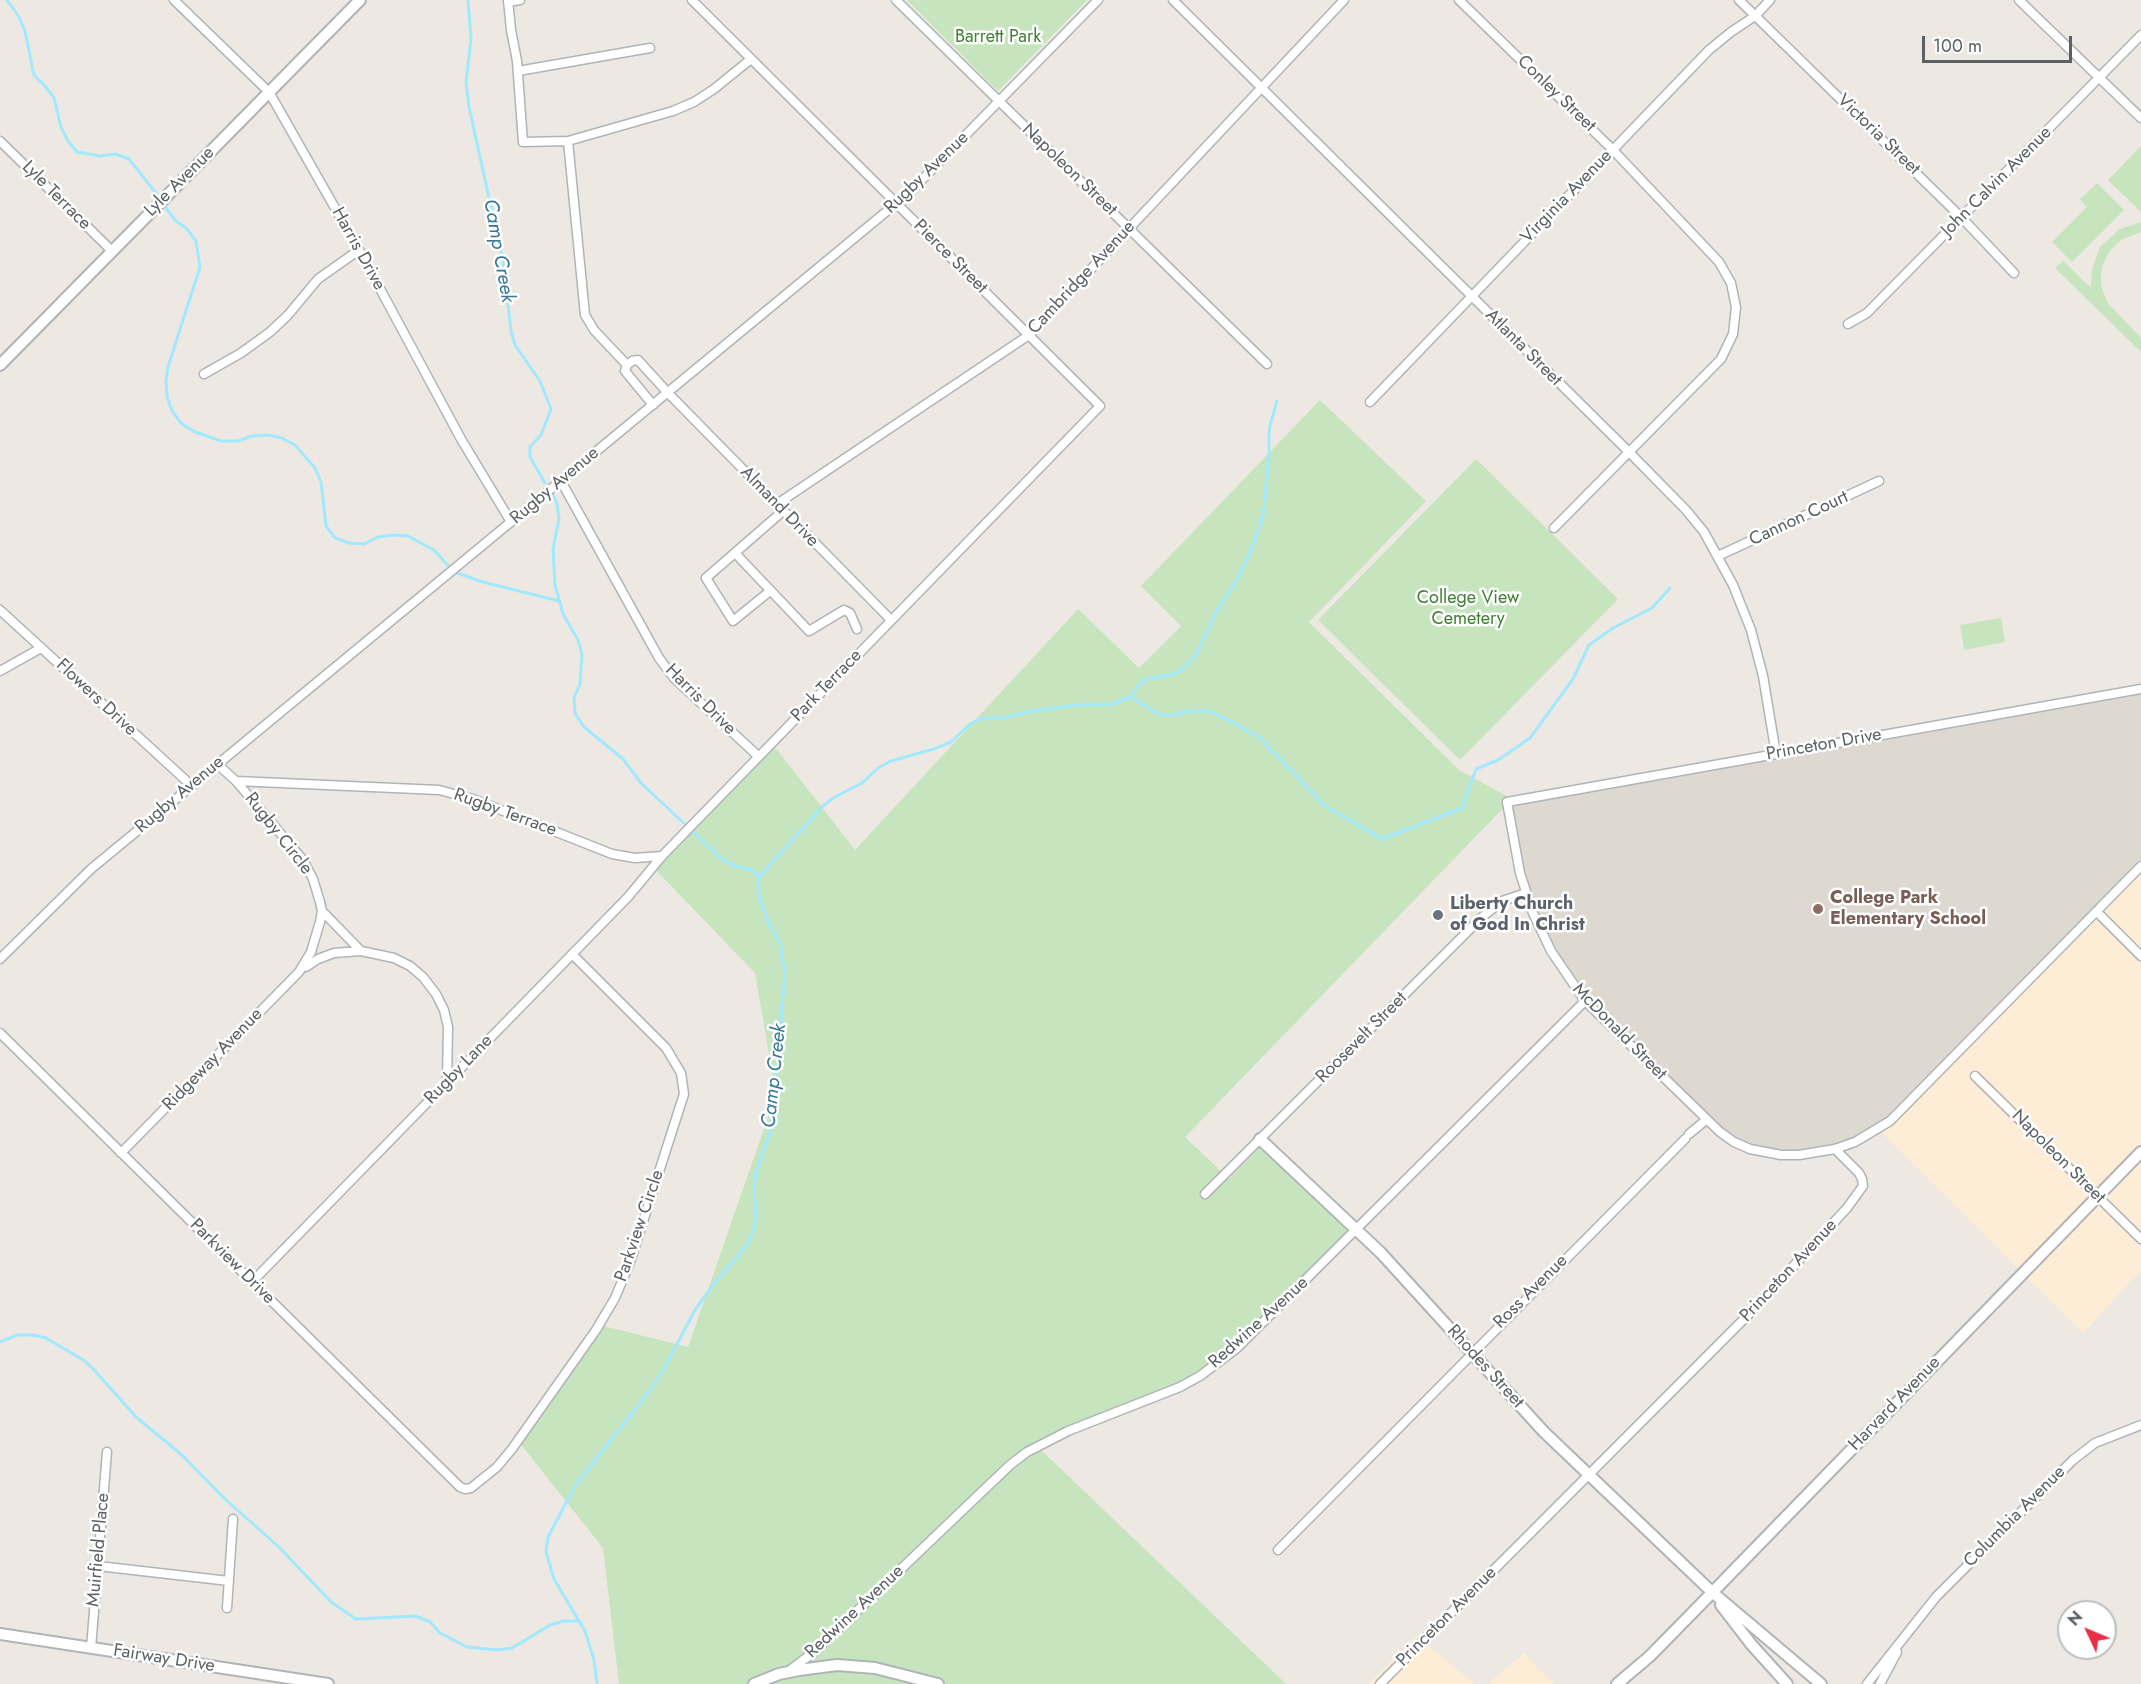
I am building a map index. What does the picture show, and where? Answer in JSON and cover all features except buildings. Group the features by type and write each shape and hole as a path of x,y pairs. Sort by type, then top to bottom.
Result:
{"street":[{"name":"Harris Drive","path":"174,0 269,92 359,250 461,439 511,522"},
{"name":"Lyle Avenue","path":"0,365 360,0"},
{"path":"520,0 508,1 518,71 523,142 568,141 673,111 693,102 729,78 751,58"},
{"name":"Pierce Street","path":"692,0 1100,406 992,516"},
{"name":"Napoleon Street","path":"896,0 1267,364"},
{"name":"Rugby Avenue","path":"0,959 90,869 897,204 1098,0"},
{"name":"Atlanta Street","path":"1173,0 1629,452 1686,510 1704,532 1743,606 1758,652 1776,754"},
{"name":"Cambridge Avenue","path":"770,591 733,621 706,578 735,553 780,507 1029,336 1344,0"},
{"name":"Conley Street","path":"1459,0 1612,150 1719,262 1731,283 1736,307 1733,334 1721,359 1554,528"},
{"name":"Victoria Street","path":"1739,0 1962,218 2014,273"},
{"name":"Virginia Avenue","path":"1370,402 1709,50 1755,16 1770,0"},
{"path":"2019,0 2141,118"},
{"name":"John Calvin Avenue","path":"1848,324 1867,313 2141,35"},
{"path":"518,71 650,48"},
{"name":"Lyle Terrace","path":"0,141 112,251"},
{"path":"568,141 585,315 594,330 627,365 625,371 653,405"},
{"path":"204,374 241,353 270,332 288,315 318,279 359,250"},
{"name":"Almand Drive","path":"627,365 638,360 891,620"},
{"name":"Harris Drive","path":"561,481 664,665 674,678 759,756"},
{"name":"Cannon Court","path":"1718,556 1879,481"},
{"name":"Park Terrace","path":"662,856 992,516"},
{"path":"735,553 809,632 844,610 850,613 857,629"},
{"name":"Flowers Drive","path":"0,610 191,785"},
{"path":"0,671 41,648"},
{"name":"Princeton Drive","path":"1507,802 2141,689"},
{"name":"Rugby Circle","path":"217,764 236,781 303,861 313,879 322,911"},
{"name":"Rugby Terrace","path":"236,781 439,790 473,799 612,854 635,858 662,856"},
{"name":"McDonald Street","path":"1507,802 1526,893 1551,951 1585,1000 1706,1120 1734,1142 1765,1153 1799,1155 1835,1149"},
{"name":"Rugby Lane","path":"252,1282 628,897 662,856"},
{"path":"1835,1149 1871,1134 1904,1109 2141,866"},
{"name":"Roosevelt Street","path":"1205,1194 1481,918 1502,901 1526,893"},
{"path":"322,911 361,951"},
{"path":"322,911 316,936 303,966 306,967 334,953 361,951 394,958 410,966 423,977 436,994 444,1010 448,1027 447,1082"},
{"path":"2097,912 2141,956"},
{"name":"Parkview Circle","path":"465,1489 471,1488 497,1467 512,1449 596,1330 615,1298 630,1262 684,1094 681,1073 666,1048 572,954"},
{"name":"Ridgeway Avenue","path":"121,1153 303,966"},
{"name":"Redwine Avenue","path":"779,1674 793,1668 814,1652 1010,1465 1047,1440 1162,1395 1200,1376 1237,1348 1585,1000"},
{"name":"Parkview Drive","path":"0,1033 460,1487 465,1489"},
{"name":"Napoleon Street","path":"1975,1076 2141,1239"},
{"name":"Ross Avenue","path":"1278,1550 1472,1352 1687,1136 1706,1120"},
{"name":"Rhodes Street","path":"1260,1139 1357,1229 1401,1274 1544,1432 1712,1592 1821,1684"},
{"name":"Princeton Avenue","path":"1380,1684 1769,1293 1859,1192 1863,1186 1859,1173 1835,1149"},
{"name":"Harvard Avenue","path":"1623,1684 2141,1152"},
{"name":"Columbia Avenue","path":"1867,1684 1946,1586 2073,1460 2095,1443 2141,1425"},
{"name":"Muirfield Place","path":"91,1648 107,1452"},
{"path":"227,1608 233,1519"},
{"path":"98,1566 229,1581"},
{"name":"Rhodes Street","path":"1712,1592 1751,1644 1787,1684"},
{"name":"Columbia Avenue","path":"1880,1684 1907,1633"},
{"name":"Fairway Drive","path":"0,1634 328,1684"},
{"name":"Harvard Avenue","path":"1617,1684 1650,1656"},
{"path":"754,1684 779,1674 819,1667 856,1666 884,1670 938,1684"}],"shaded area":[{"name":"College Park Elementary School","path":"2141,690 2141,866 1906,1104 1842,1150 1776,1152 1736,1139 1707,1117 1585,997 1539,924 1520,866 1512,799"},
{"path":"2141,866 2141,1270 2083,1333 1876,1127"},
{"path":"1417,1636 1475,1684 1368,1684"},
{"path":"1524,1653 1554,1684 1488,1684"}],"green space":[{"name":"Barrett Park","path":"907,0 1087,0 998,91"},
{"path":"2141,146 2141,212 2108,180"},
{"path":"2097,183 2124,210 2072,262 2052,242 2087,207 2080,199"},
{"path":"2141,222 2141,232 2121,240 2109,252 2102,267 2101,285 2107,302 2141,338 2141,352 2055,268 2063,261 2091,288 2092,269 2100,247 2120,229"},
{"path":"1320,400 1426,501 1309,622 1459,770 1512,799 1185,1137 1229,1179 1263,1144 1356,1233 1235,1345 1183,1381 1039,1448 1286,1684 619,1684 603,1548 515,1437 599,1325 688,1347 776,1094 755,973 650,864 774,746 855,850 1078,609 1139,668 1181,626 1141,586"},
{"name":"College View Cemetery","path":"1476,459 1618,599 1460,760 1318,620"},
{"path":"2001,618 2005,642 1964,650 1960,625"}],"waterway":[{"path":"7,0 19,17 25,31 34,75 54,98 61,127 68,141 77,152 100,156 115,154 129,159 160,198"},
{"name":"Camp Creek","path":"468,0 471,39 466,82 469,107 503,261 511,331 515,345 540,381 551,409 541,435 530,447 530,457 545,483"},
{"path":"163,204 196,241 200,267 168,367 166,381 167,396 172,411 181,423 193,431 221,441 238,441 252,436 268,435 282,438 295,445 315,468 321,482 326,526 335,538 349,543 364,544 378,537 408,536 434,550 454,572 483,582 559,601"},
{"path":"760,876 823,806 862,783 878,768 891,761 951,742 970,724 979,719 1002,718 1076,705 1113,704 1131,697 1139,684 1146,679 1180,671 1192,660 1215,614 1235,583 1250,553 1260,525 1264,510 1269,430 1277,401"},
{"name":"Camp Creek","path":"551,491 557,504 559,519 553,549 555,585 563,614 578,640 582,654 580,684 574,698 575,713 584,727 623,759 641,783 722,859 732,865 751,870 760,876"},
{"path":"1131,697 1160,715 1209,711 1238,725 1260,738 1324,805 1382,839 1462,808 1476,769 1498,760 1530,738 1573,679 1589,645 1613,628 1652,608 1670,588"},
{"name":"Camp Creek","path":"597,1684 594,1660 585,1631 554,1579 546,1552 548,1537 576,1484 645,1397 662,1372 695,1310 747,1245 753,1231 756,1217 754,1187 756,1172 771,1130 785,973 780,944 766,917 759,896 760,876"},
{"path":"0,1342 17,1335 46,1338 85,1361 136,1417 182,1455 224,1498 280,1548 331,1602 356,1619 416,1616 430,1622 440,1633 467,1647 497,1650 512,1648 550,1625 564,1621 580,1621"}],"place":[{"name":"College Park Elementary School","path":"1818,909"},
{"name":"Liberty Church of God In Christ","path":"1438,915"}]}
